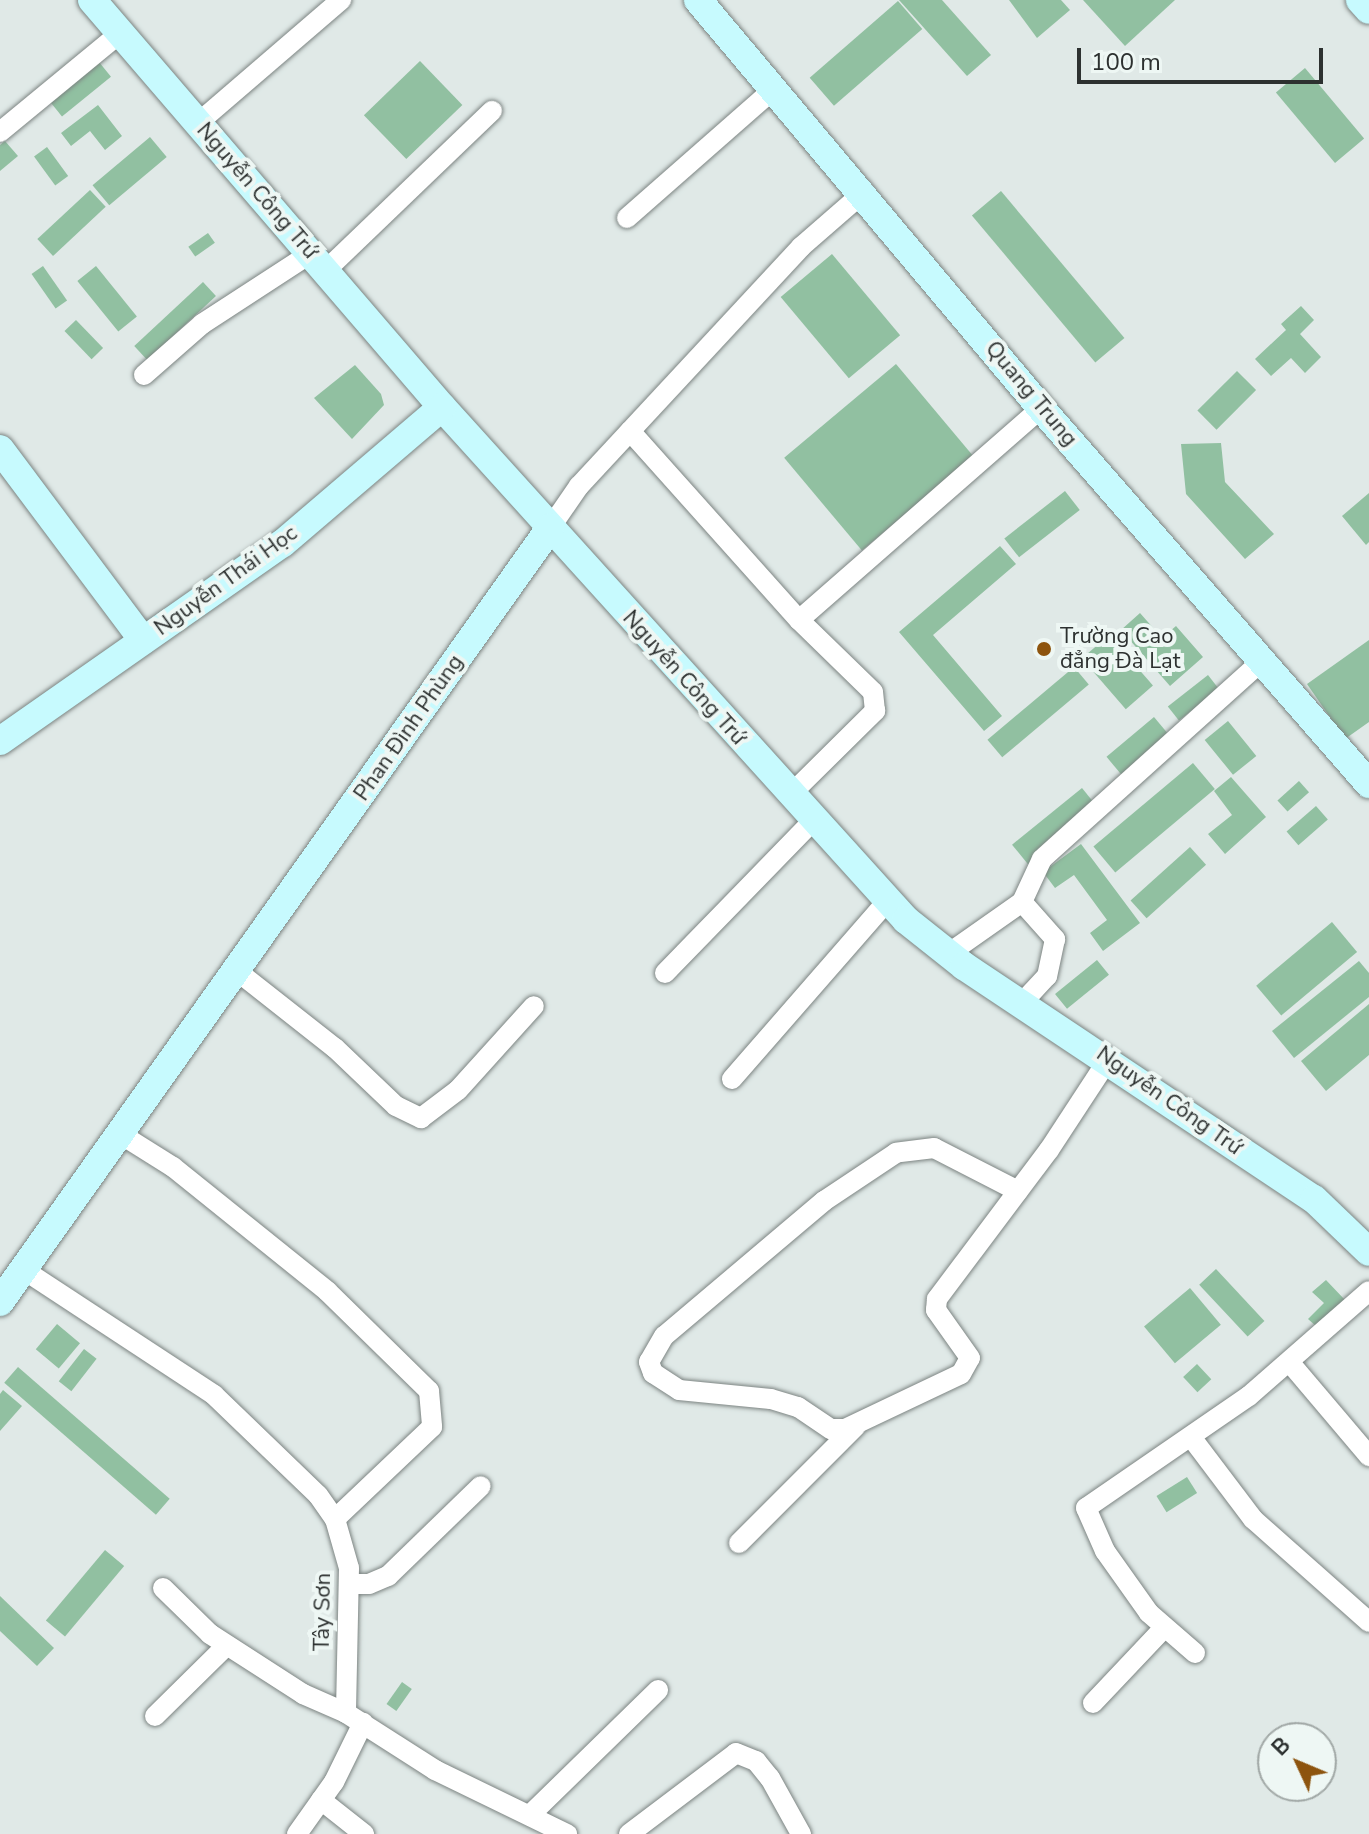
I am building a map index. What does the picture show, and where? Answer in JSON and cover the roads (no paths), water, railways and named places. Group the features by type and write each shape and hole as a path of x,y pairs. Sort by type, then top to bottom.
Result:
{"street":[{"name":"Nguyễn Công Trứ","path":"92,0 442,407 888,900 948,954 1314,1199 1365,1240"},
{"path":"198,123 341,0"},
{"name":"Quang Trung","path":"698,0 864,192 1041,408 1369,784"},
{"path":"1360,0 1369,10"},
{"path":"0,132 120,33"},
{"path":"627,218 774,89"},
{"path":"144,375 202,324 319,262 492,111"},
{"name":"Phan Đình Phùng","path":"0,1302 122,1135 579,486 801,247 864,192"},
{"name":"Nguyễn Thái Học","path":"0,741 283,543 442,407"},
{"path":"799,620 1041,408"},
{"path":"630,431 799,620 873,692 875,711 790,795"},
{"path":"0,449 143,640"},
{"path":"948,954 1022,902 1042,859 1261,662"},
{"path":"665,973 814,820"},
{"path":"732,1079 888,900"},
{"path":"1022,902 1055,939 1047,976 1022,1003"},
{"path":"237,971 335,1048 396,1106 421,1118 458,1090 534,1006"},
{"path":"739,1543 856,1426 966,1370 970,1358 936,1310 937,1299 1018,1191 1108,1060"},
{"path":"122,1135 173,1167 327,1291 429,1391 432,1427 335,1519"},
{"path":"856,1426 831,1429 798,1407 771,1399 679,1390 653,1373 649,1362 664,1336 824,1201 896,1153 913,1147 934,1148 1018,1191"},
{"name":"Tây Sơn","path":"24,1270 214,1395 302,1475 335,1519 350,1584 354,1718"},
{"path":"1195,1653 1163,1629 1105,1551 1085,1511 1291,1364 1369,1291"},
{"path":"1291,1364 1369,1456"},
{"path":"1191,1437 1253,1519 1369,1622"},
{"path":"350,1584 369,1584 388,1576 481,1486"},
{"path":"163,1588 226,1646 303,1694 354,1718 435,1770 567,1834"},
{"path":"1093,1703 1163,1629"},
{"path":"155,1716 226,1646"},
{"path":"530,1815 658,1690"},
{"path":"297,1834 321,1800 354,1718"},
{"path":"629,1834 736,1753 756,1761 770,1778 801,1834"},
{"path":"321,1800 364,1834"}],"place":[{"name":"Trường Cao đẳng Đà Lạt","path":"1044,649"}]}
